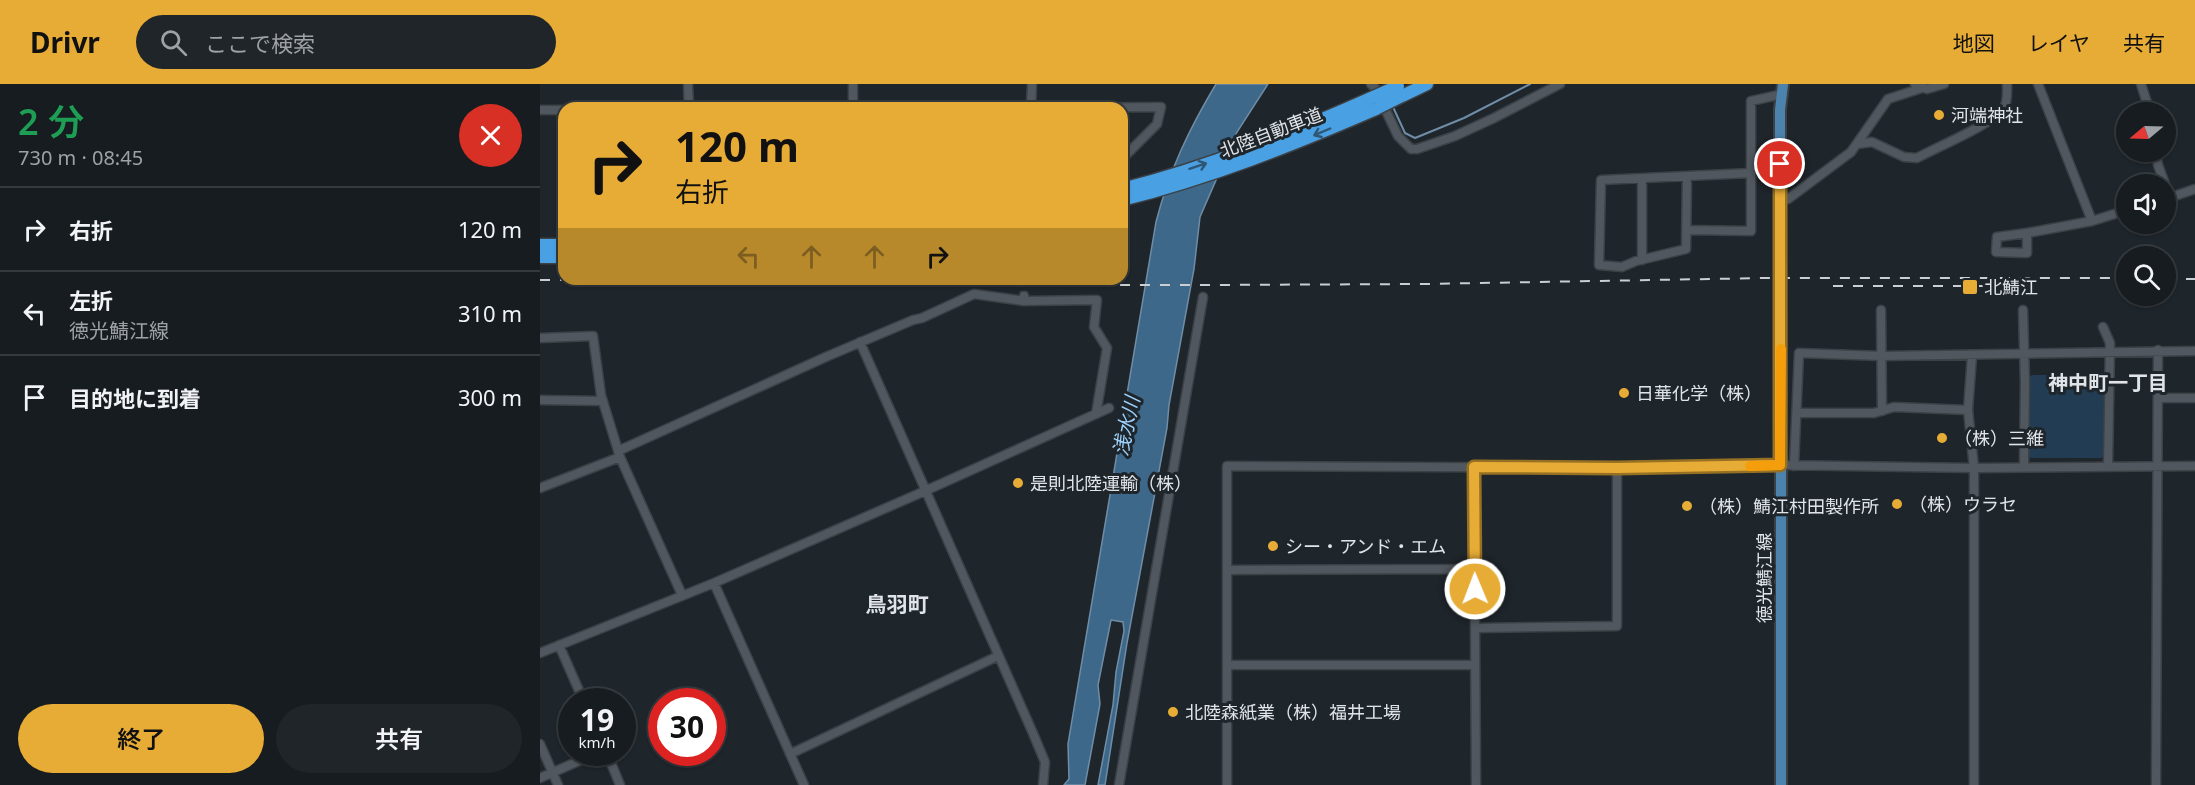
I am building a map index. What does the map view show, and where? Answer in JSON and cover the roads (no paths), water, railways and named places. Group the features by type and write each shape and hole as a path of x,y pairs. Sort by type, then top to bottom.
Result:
{"highway":[{"name":"北陸自動車道","path":"1128,189 1141,190 1257,158 1400,89 1427,84"},
{"name":"北陸自動車道","path":"1128,197 1374,103"},
{"path":"540,245 558,245"},
{"path":"540,257 558,257"}],"main road":[{"name":"徳光鯖江線","path":"1781,785 1780,110 1783,89"}],"street":[{"path":"688,84 688,102"},
{"path":"853,84 853,102"},
{"path":"1032,84 1033,102"},
{"path":"1371,84 1398,136 1411,149 1455,136 1560,84"},
{"path":"1788,199 1851,152 1888,99 1918,86 1944,84"},
{"path":"1857,144 1872,142 1904,158 1917,158 1989,121 2004,109 2007,100 2007,84"},
{"path":"2037,84 2092,221"},
{"path":"2141,84 2147,102"},
{"path":"1687,230 1751,231 1752,101 1783,89"},
{"path":"1128,107 1161,107 1157,124 1128,153"},
{"path":"540,110 558,110"},
{"path":"1687,176 1686,249 1622,267 1599,265 1601,180 1751,173"},
{"path":"1642,179 1642,260"},
{"path":"2176,195 2195,189"},
{"path":"2027,233 2092,221 2116,213"},
{"path":"540,488 619,454 860,342 922,318 974,294 1097,300 1094,327 1107,348 1096,414"},
{"path":"1119,785 1203,297"},
{"path":"1881,310 1882,411"},
{"path":"2023,310 2024,467"},
{"path":"2103,327 2110,343 2109,466"},
{"path":"540,338 593,336 603,400 619,454 682,596"},
{"path":"860,342 1045,762 1043,785"},
{"path":"2156,785 2158,350"},
{"path":"1794,466 1799,353 1971,356 2158,350 2195,351"},
{"path":"1971,356 1968,410 1974,468 1974,785"},
{"path":"2157,398 2195,398"},
{"path":"540,400 603,400"},
{"path":"1798,413 1874,413 1894,407 1968,410"},
{"path":"540,653 714,583 1108,408"},
{"path":"1227,785 1227,466 1617,468 1780,465 1974,468 2195,466"},
{"path":"1474,467 1476,785"},
{"path":"1476,628 1617,626 1617,468"},
{"path":"1228,570 1475,569"},
{"path":"714,583 804,785"},
{"path":"559,645 578,688"},
{"path":"790,754 998,656"},
{"path":"1227,664 1475,665"},
{"path":"540,744 558,785"},
{"path":"540,778 567,766"},
{"path":"612,766 620,785"}],"water":[{"name":"浅水川","path":"1216,84 1268,84 1237,132 1200,217 1194,269 1127,643 1105,785 1098,785 1124,631 1123,622 1111,620 1098,685 1100,704 1085,785 1064,785 1069,779 1068,744 1156,222 1167,185 1181,151"}],"waterway":[{"path":"1393,107 1405,133 1415,138 1464,118 1530,84"}],"tunnel":[{"path":"1023,285 1024,296"}],"railway":[{"path":"1128,285 1423,284 1767,278 2116,278"},
{"path":"2176,279 2195,279"},
{"path":"540,280 558,280"},
{"path":"1035,285 1128,285"},
{"path":"1833,286 2019,286"}],"place":[{"name":"河端神社","path":"1939,115"},
{"name":"北鯖江","path":"1970,287"},
{"name":"日華化学（株）","path":"1624,393"},
{"name":"（株）三維","path":"1942,438"},
{"name":"是則北陸運輸（株）","path":"1018,483"},
{"name":"（株）ウラセ","path":"1897,504"},
{"name":"（株）鯖江村田製作所","path":"1687,506"},
{"name":"シー・アンド・エム","path":"1273,546"},
{"name":"北陸森紙業（株）福井工場","path":"1173,712"}],"district":[{"name":"神中町一丁目","path":"2108,382"},
{"name":"鳥羽町","path":"897,604"}]}
